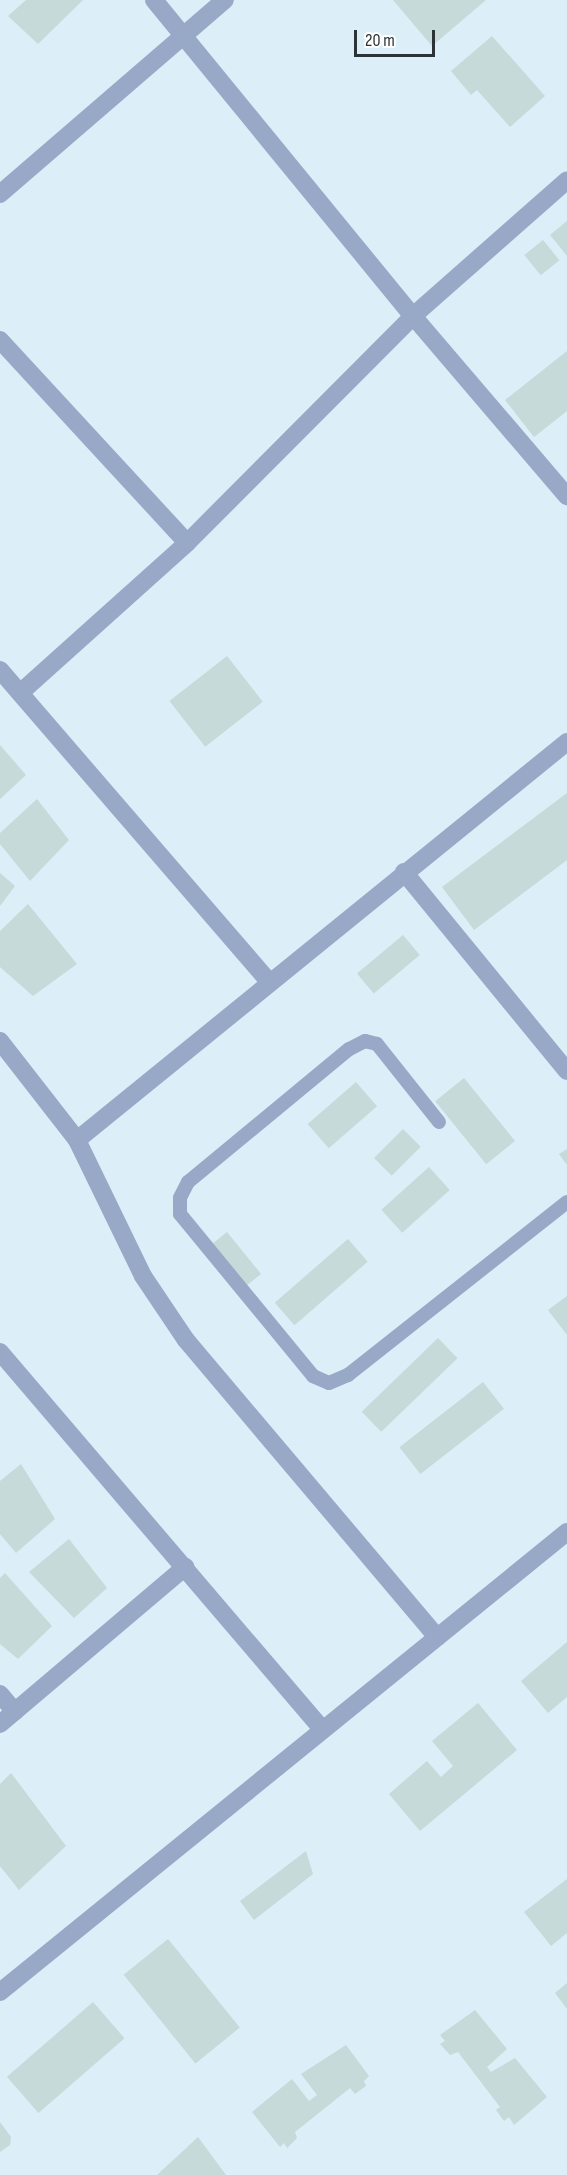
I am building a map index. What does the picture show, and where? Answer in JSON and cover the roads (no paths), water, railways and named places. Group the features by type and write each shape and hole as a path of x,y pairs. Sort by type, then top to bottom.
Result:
{"street":[{"path":"154,0 413,316 567,496"},
{"path":"0,194 225,0"},
{"path":"20,693 187,543 268,458 413,316 567,180"},
{"path":"0,340 187,543"},
{"path":"0,670 268,981"},
{"path":"77,1140 268,981 567,742"},
{"path":"404,872 567,1071"},
{"path":"0,1041 77,1140 143,1276 186,1340 437,1637"},
{"path":"0,1352 323,1730"},
{"path":"0,1992 567,1532"},
{"path":"0,1724 185,1567"},
{"path":"0,1694 15,1712"}],"lane":[{"path":"439,1122 377,1044 365,1041 349,1049 188,1182 180,1198 180,1214 313,1376 330,1383 348,1375 567,1202"}]}
